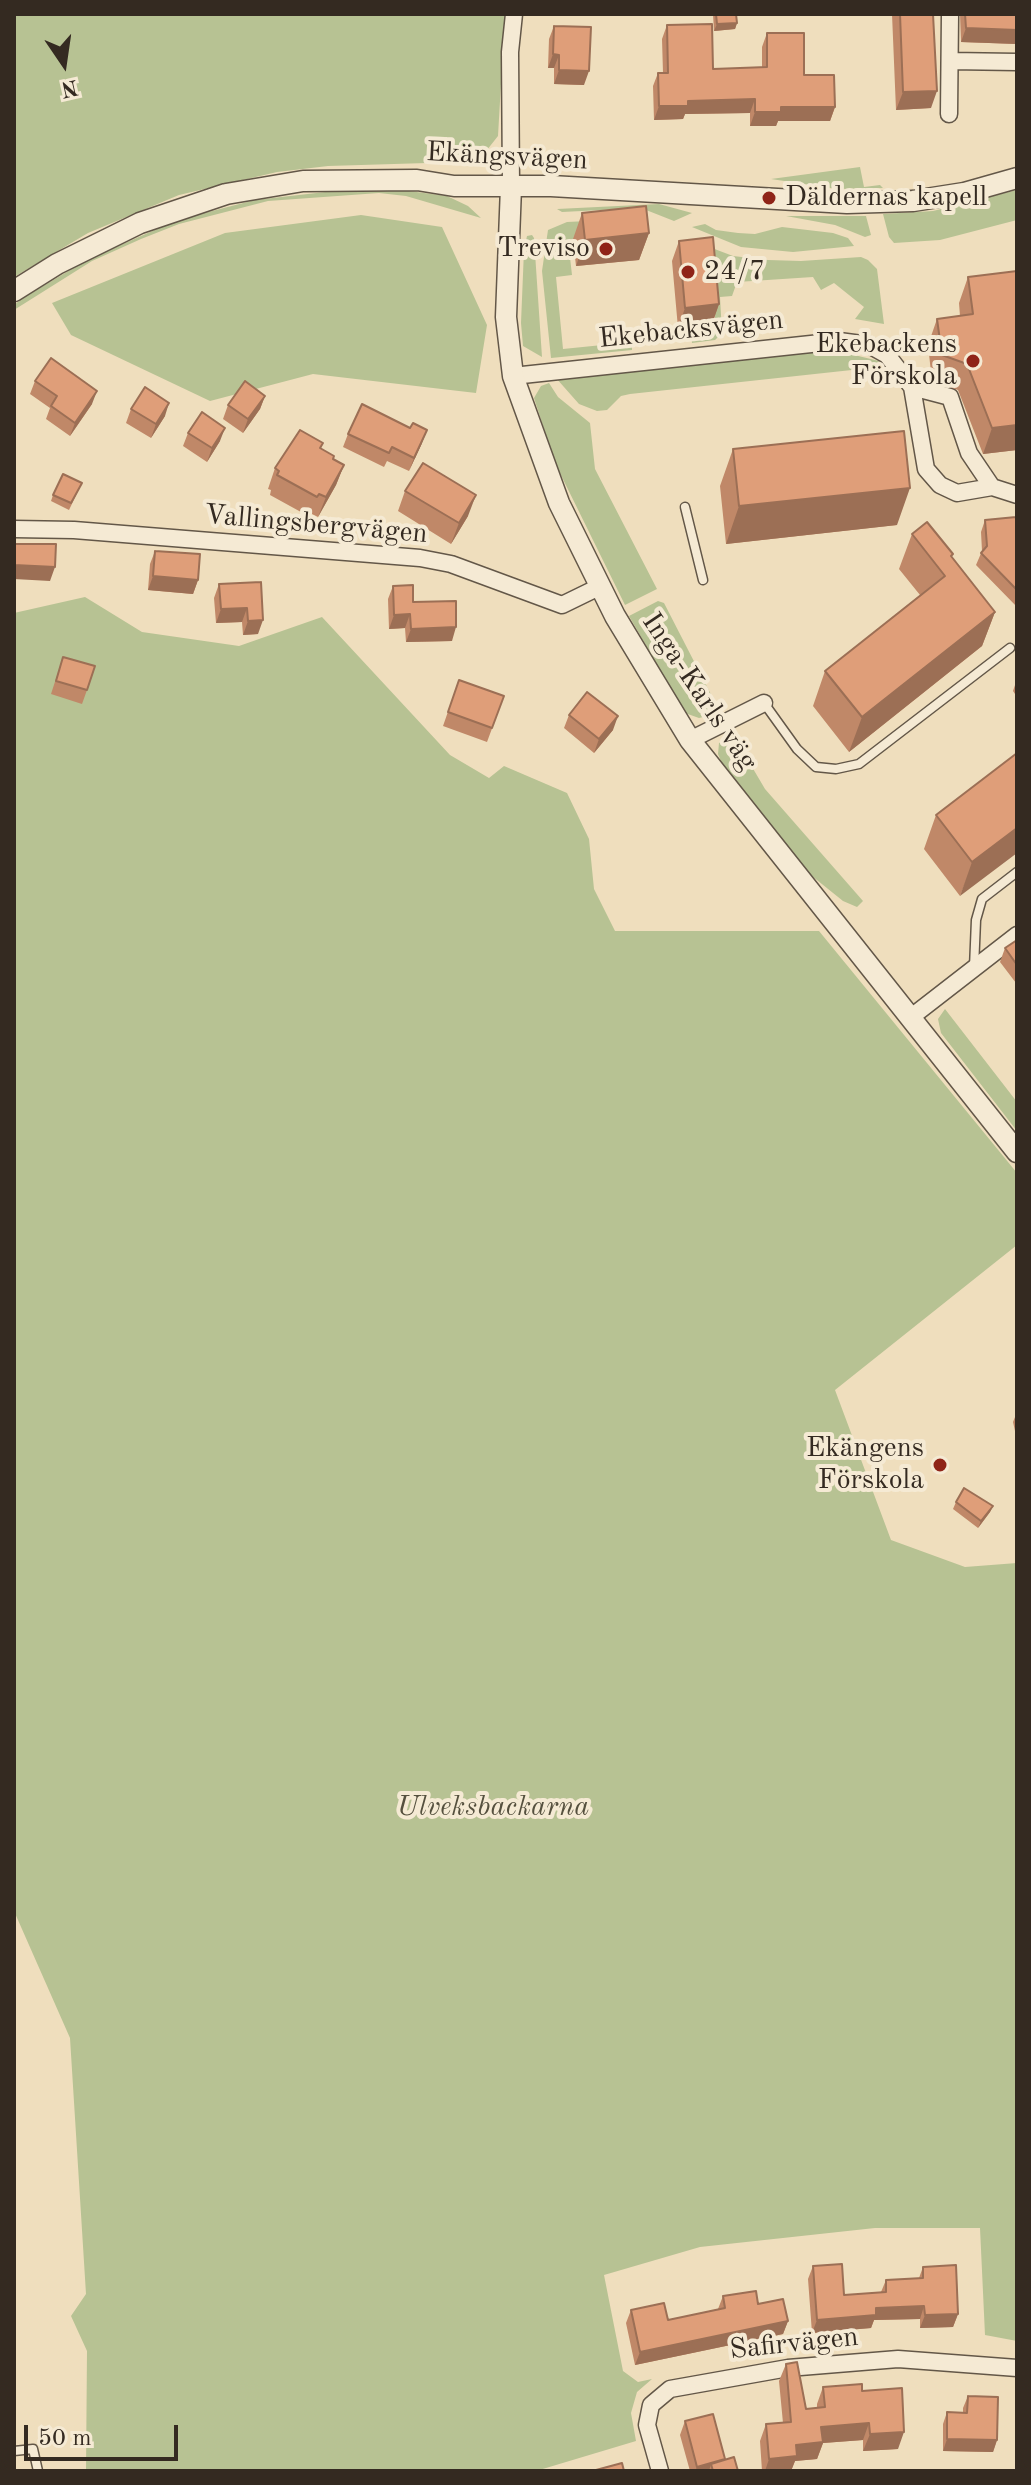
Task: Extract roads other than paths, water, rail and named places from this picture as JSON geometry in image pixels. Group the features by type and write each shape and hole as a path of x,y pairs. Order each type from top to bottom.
{"street":[{"path":"511,187 510,52 514,14"},
{"path":"949,114 950,14"},
{"path":"950,61 1017,62"},
{"name":"Ekängsvägen","path":"14,291 102,240 180,208 226,194 341,179 417,180 454,186 551,186 847,203 913,201 964,193 1017,178"},
{"name":"Inga-Karls väg","path":"511,187 506,317 513,376 559,503 615,616 690,740 1017,1152"},
{"name":"Ekebacksvägen","path":"513,376 839,341 869,345 887,355 912,387 926,469 940,485 957,493 992,487 1017,495"},
{"path":"912,387 950,397 969,453 992,487"},
{"name":"Vallingsbergvägen","path":"14,529 74,530 420,558 451,564 562,605 601,586"},
{"path":"690,740 764,703"},
{"path":"910,1018 1017,935"},
{"name":"Safirvägen","path":"660,2471 647,2425 651,2405 670,2389 788,2368 898,2359 1017,2368"}],"lane":[{"path":"685,507 703,580"},
{"path":"764,703 797,749 816,767 836,769 859,764 1010,648"},
{"path":"974,968 976,920 982,899 1017,872"},
{"path":"14,2451 33,2449 38,2471"}],"place":[{"name":"Däldernas kapell","path":"769,198"},
{"name":"Treviso","path":"606,249"},
{"name":"24/7","path":"688,272"},
{"name":"Ekebackens Förskola","path":"973,361"},
{"name":"Ekängens Förskola","path":"940,1465"}],"park label":[{"name":"Ulveksbackarna","path":"493,1808"}]}
